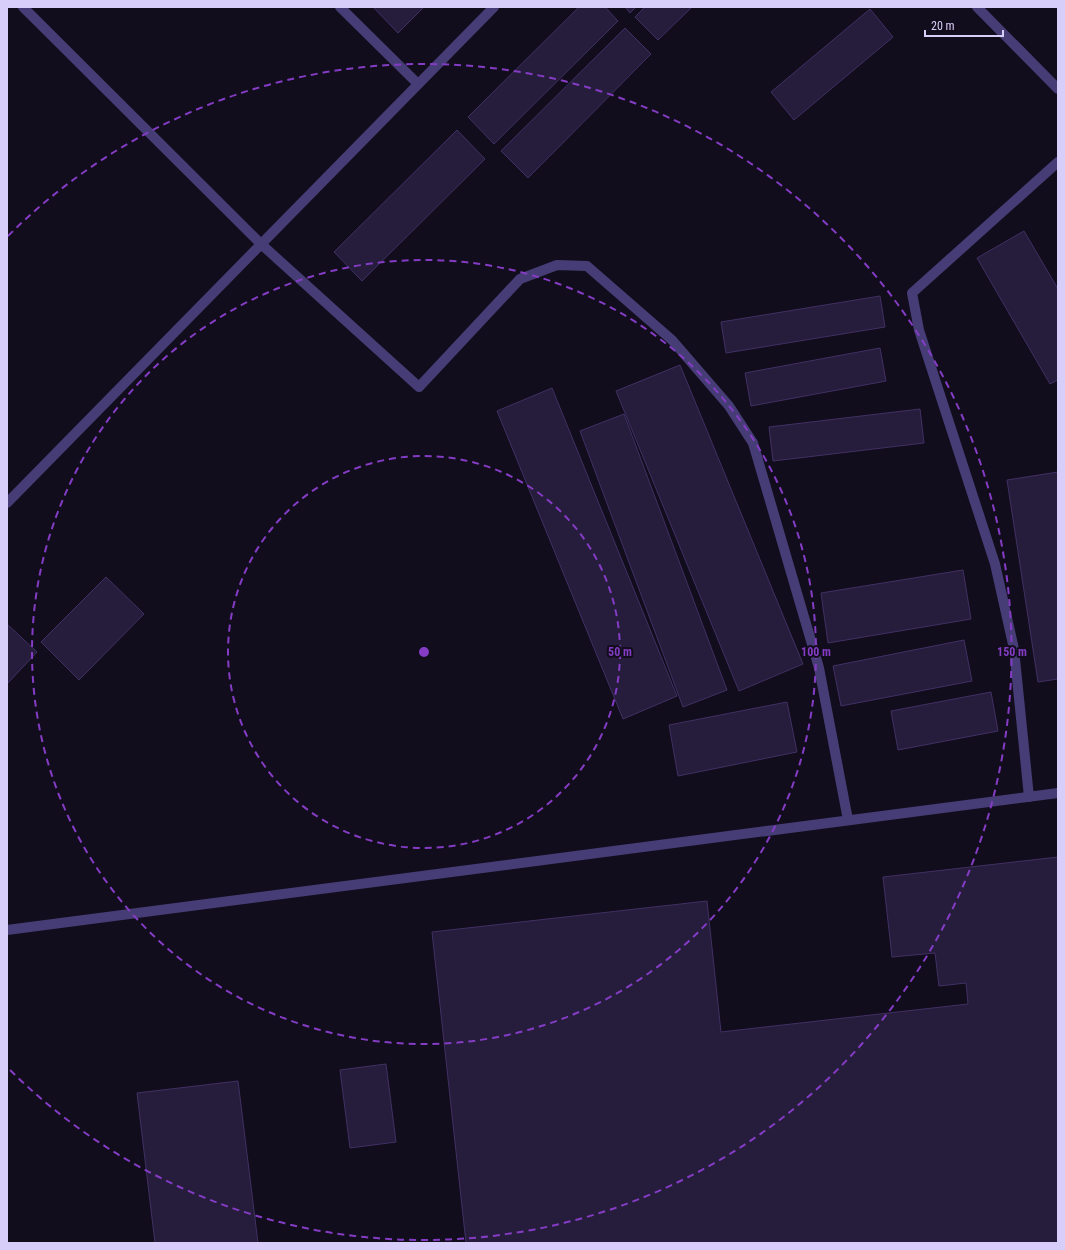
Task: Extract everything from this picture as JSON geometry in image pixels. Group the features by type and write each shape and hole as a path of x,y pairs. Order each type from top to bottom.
{"street":[{"path":"23,7 261,244 419,387 520,279 556,265 587,266 672,340 729,406 753,443 819,668 848,820"},
{"path":"340,7 418,84"},
{"path":"7,503 494,7"},
{"path":"977,7 1058,89"},
{"path":"1029,797 1013,641 994,564 919,330 912,293 1058,162"},
{"path":"7,930 1058,793"}],"building":[{"path":"373,7 424,7 398,33"},
{"path":"579,7 605,7 618,21 494,144 468,117"},
{"path":"625,7 636,7 630,13"},
{"path":"645,7 692,7 658,40 635,17"},
{"path":"870,9 893,37 794,120 771,92"},
{"path":"625,28 651,54 528,178 501,151"},
{"path":"457,130 485,159 362,281 334,252"},
{"path":"1024,231 1058,289 1058,380 1050,384 977,258"},
{"path":"880,296 885,327 726,353 721,322"},
{"path":"880,348 886,381 751,406 745,373"},
{"path":"680,365 803,664 739,691 616,391"},
{"path":"552,388 677,696 623,719 497,411"},
{"path":"920,409 924,443 773,461 769,427"},
{"path":"624,414 727,690 683,707 580,431"},
{"path":"1058,472 1058,679 1038,682 1007,480"},
{"path":"963,570 971,619 828,643 821,593"},
{"path":"106,577 144,614 79,680 41,642"},
{"path":"7,624 37,652 7,684"},
{"path":"964,640 972,681 841,706 833,666"},
{"path":"991,692 998,731 898,750 891,711"},
{"path":"787,702 797,752 678,776 669,725"},
{"path":"1058,857 1058,1243 466,1243 432,932 707,901 721,1032 968,1004 966,983 939,986 935,953 892,957 883,877"},
{"path":"386,1064 396,1142 350,1148 340,1070"},
{"path":"238,1081 258,1243 155,1243 137,1093"}]}
